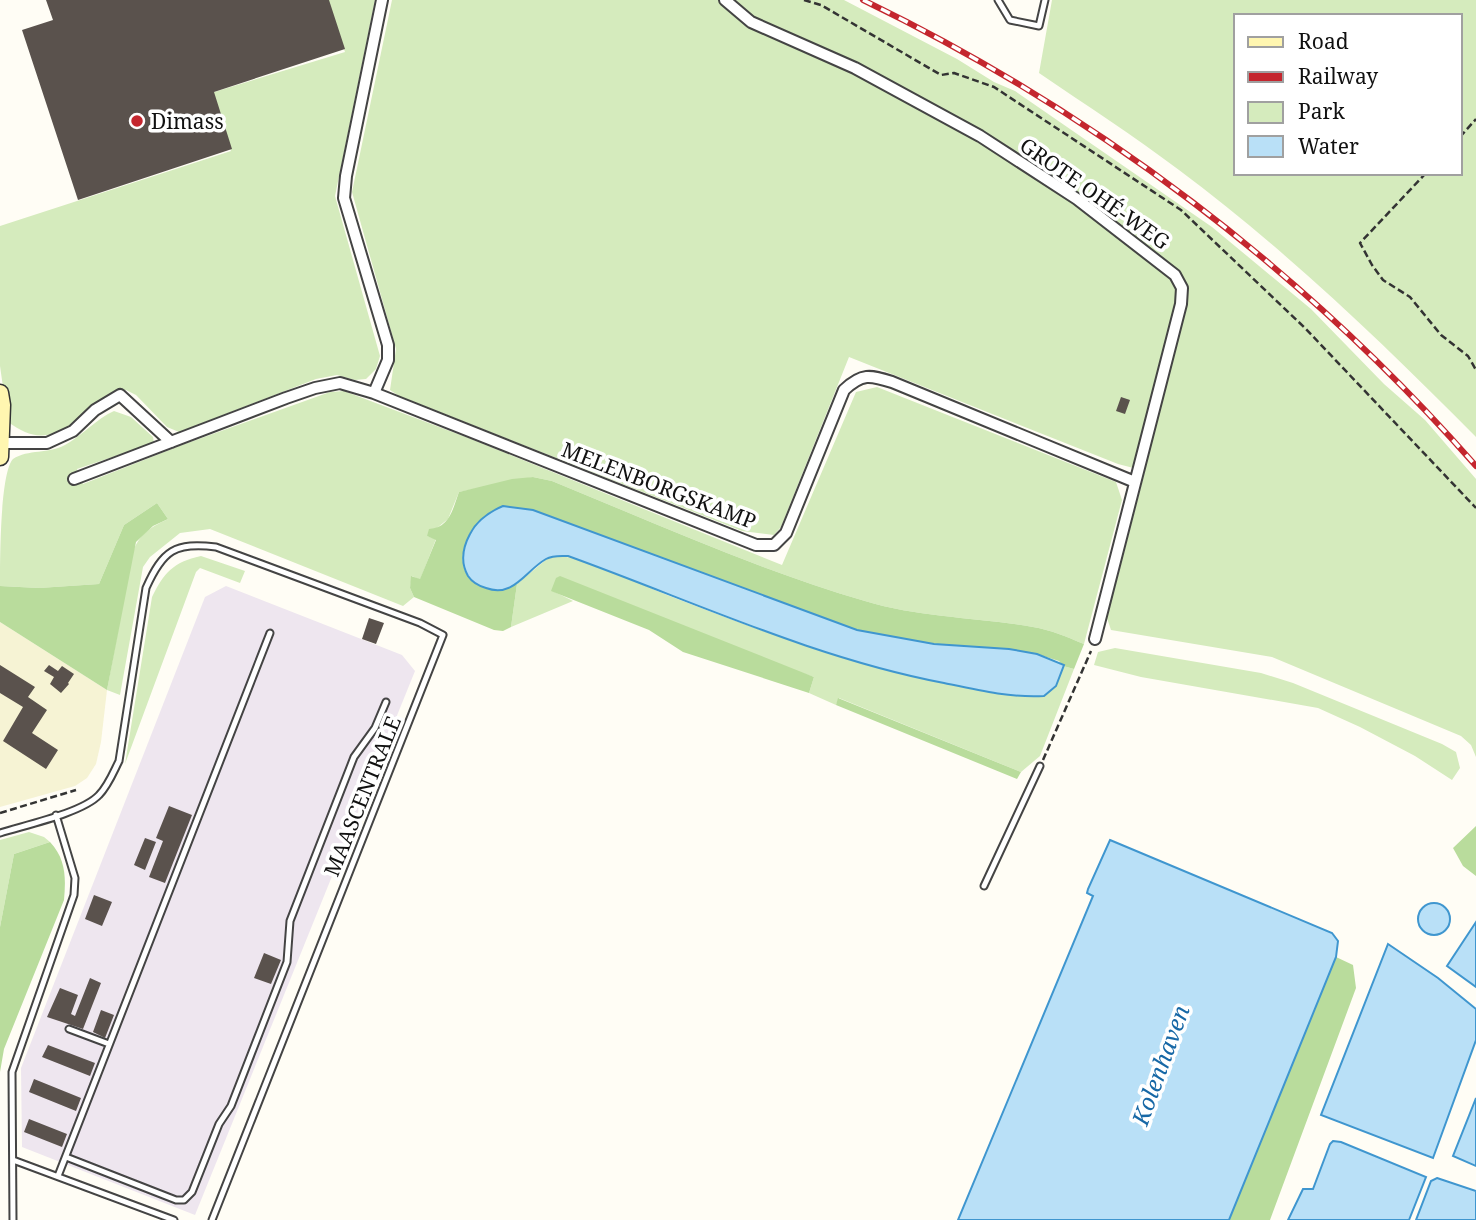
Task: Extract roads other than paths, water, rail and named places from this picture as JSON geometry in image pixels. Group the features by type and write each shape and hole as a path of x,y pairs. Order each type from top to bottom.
{"main road":[{"path":"0,393 1,451"}],"street":[{"path":"374,394 388,360 388,345 344,198 346,176 382,0"},
{"name":"GROTE OHÉ-WEG","path":"725,0 751,22 855,68 980,136 1077,199 1175,275 1182,288 1181,304 1096,639"},
{"name":"MELENBORGSKAMP","path":"74,479 315,388 340,383 756,545 774,545 786,533 844,390 855,379 872,376 1135,482"},
{"path":"1,451 47,443 73,431 95,410 120,395 171,442"}],"lane":[{"path":"998,0 1010,20 1039,26 1045,0"},
{"name":"MAASCENTRALE","path":"56,815 81,808 98,797 110,782 118,761 146,588 155,567 170,552 191,544 216,547 419,623 443,635 212,1220"},
{"path":"58,1176 270,633"},
{"path":"66,1157 176,1200 189,1197 219,1124 231,1106 287,962 290,921 354,757 375,728 386,702"},
{"path":"984,886 1041,766"},
{"path":"0,833 56,815 75,878 74,895 12,1072 13,1220"},
{"path":"69,1028 110,1045"},
{"path":"13,1160 174,1220"}],"water":[{"path":"503,506 533,510 857,630 934,644 1009,649 1037,654 1064,665 1056,686 1044,696 1007,695 944,683 895,672 800,644 568,556 546,559 512,586 496,590 486,588 476,584 468,576 463,560 464,549 476,525"},
{"name":"Kolenhaven","path":"1110,840 1332,933 1338,941 1336,957 1229,1220 958,1220 1093,896 1087,893 1088,889"},
{"path":"1434,903 1445,908 1450,919 1445,930 1434,935 1423,930 1418,919 1423,908"},
{"path":"1476,922 1476,987 1447,966"},
{"path":"1388,944 1438,978 1476,1009 1476,1040 1433,1158 1321,1115"},
{"path":"1476,1098 1476,1166 1453,1156"},
{"path":"1333,1141 1426,1177 1409,1220 1288,1220 1303,1189 1313,1189"},
{"path":"1437,1178 1476,1191 1476,1220 1416,1220 1431,1181"}],"railway":[{"path":"863,0 949,44 1033,93 1193,202 1269,263 1341,327 1410,395 1476,466"}],"place":[{"name":"Dimass","path":"137,121"}]}
